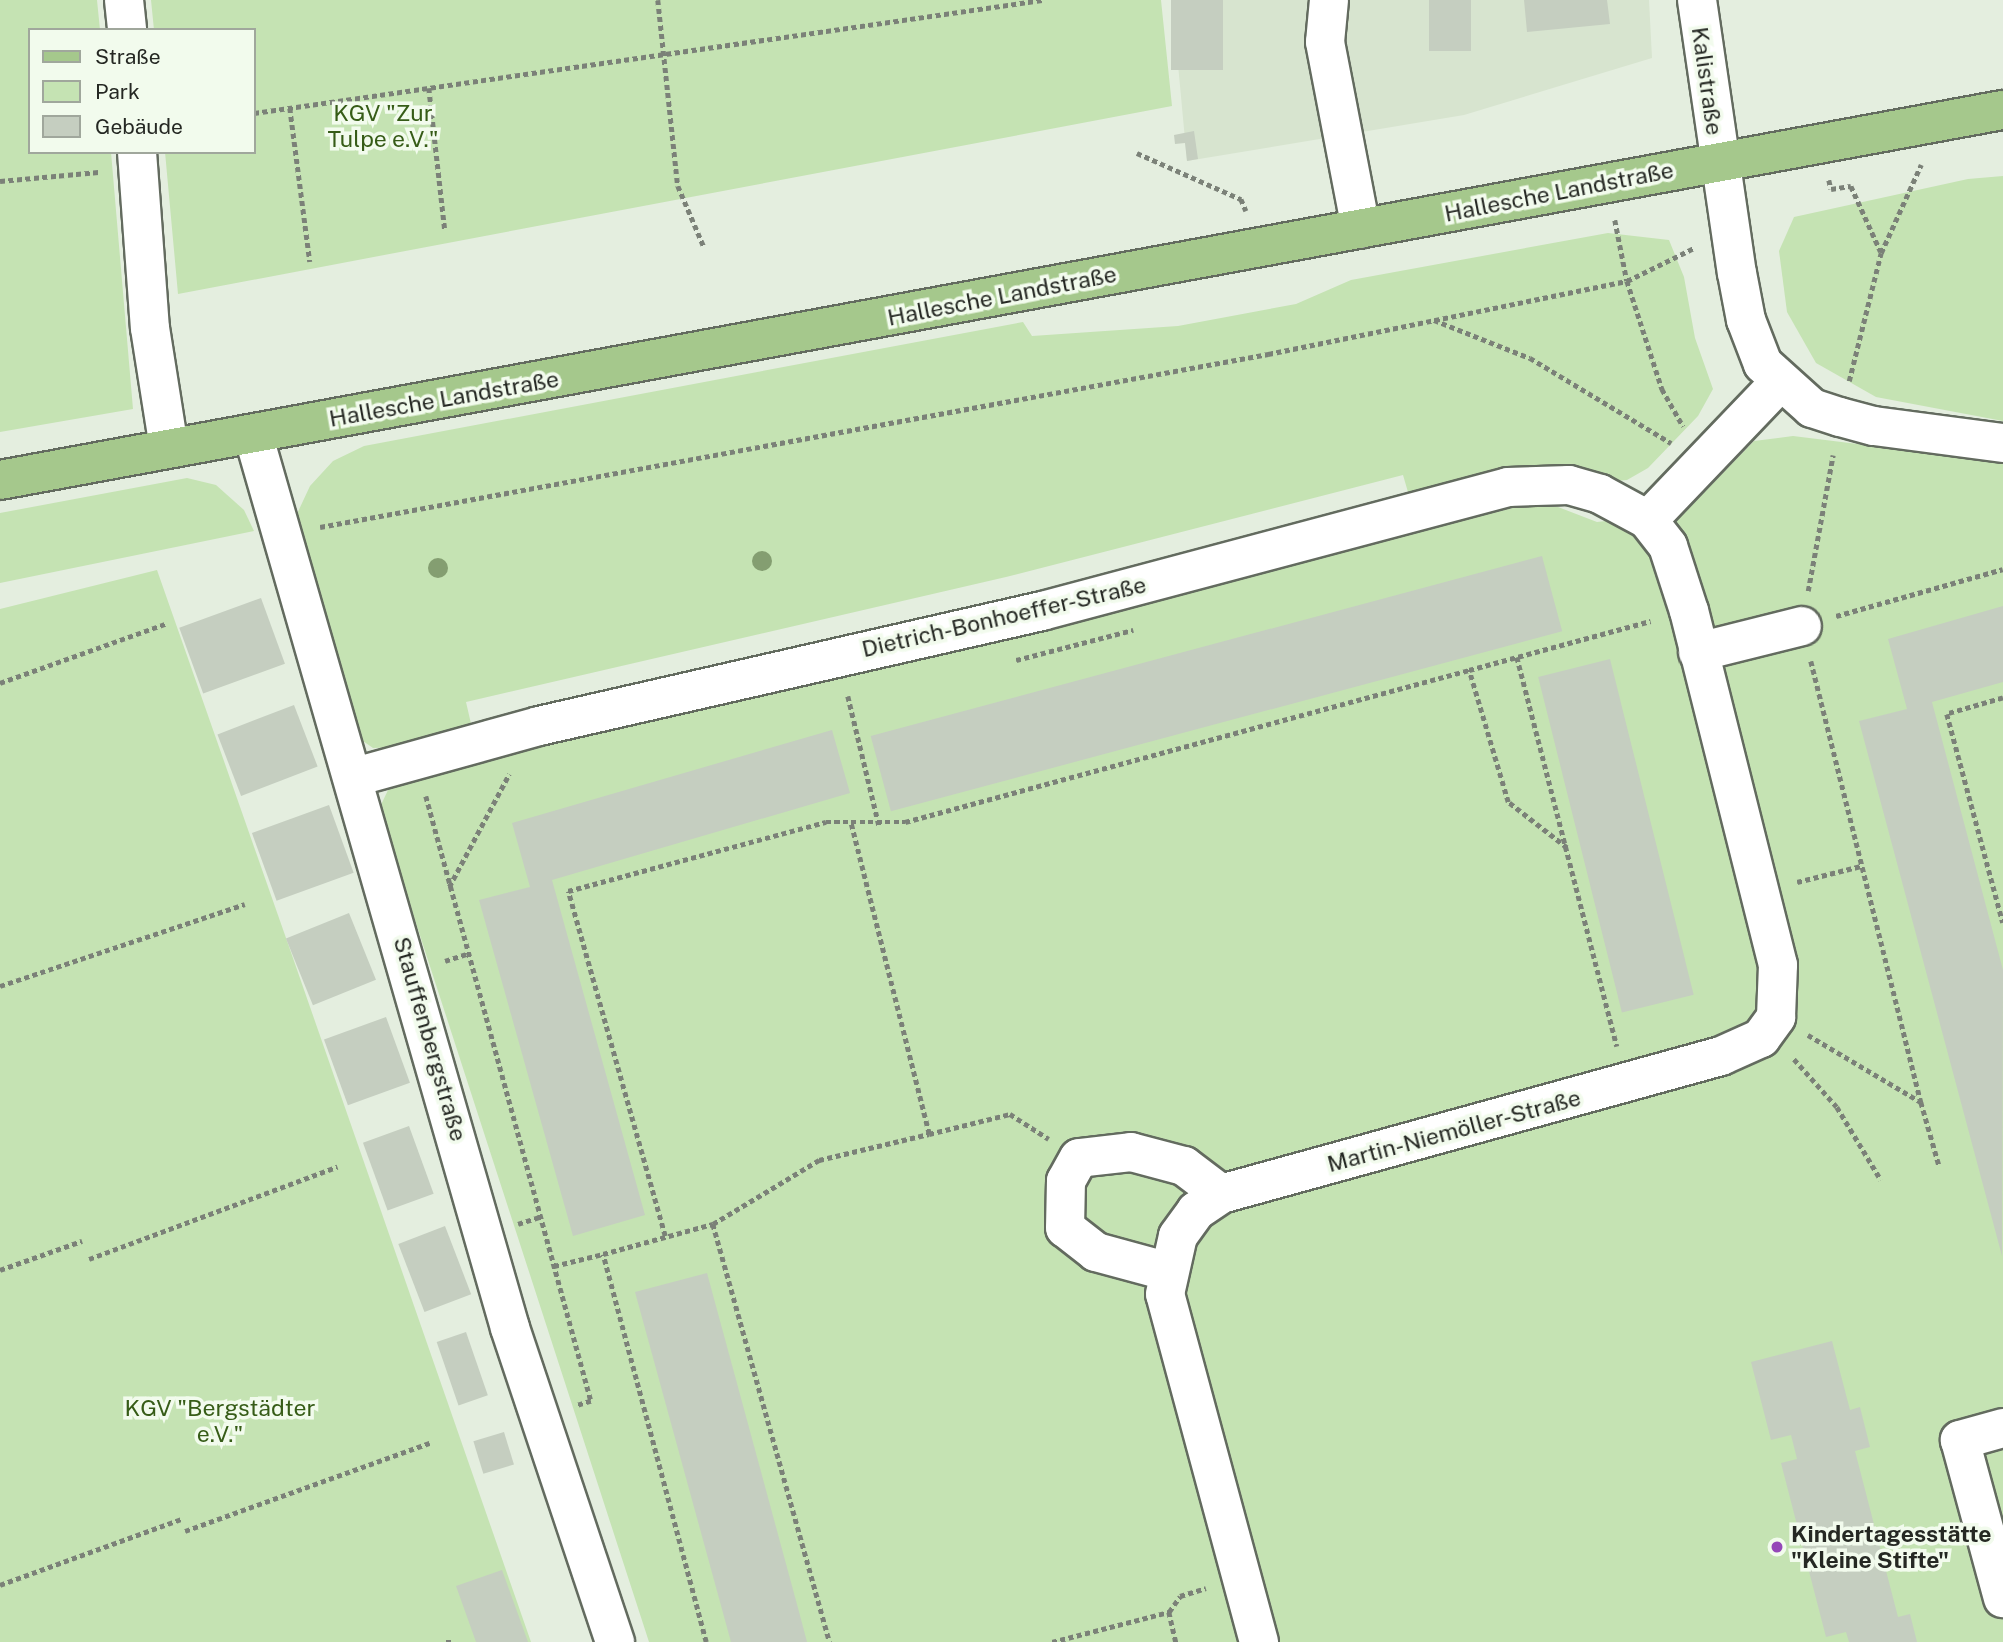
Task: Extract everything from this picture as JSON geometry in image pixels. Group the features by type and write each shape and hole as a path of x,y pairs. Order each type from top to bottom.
{"main road":[{"name":"Hallesche Landstraße","path":"0,480 2003,110"}],"street":[{"path":"124,0 127,28"},
{"path":"1329,0 1325,42 1361,229"},
{"name":"Kalistraße","path":"1697,0 1719,163 1753,345 1779,383 1812,408 1840,417 1874,426 2003,443"},
{"path":"138,161 150,328 169,449"},
{"path":"1769,1028 1778,965 1689,611 1668,546 1648,520 1779,383"},
{"name":"Stauffenbergstraße","path":"253,434 355,777 538,1419 615,1642"},
{"name":"Dietrich-Bonhoeffer-Straße","path":"355,777 416,758 1042,611 1508,487 1569,485 1600,494 1648,520"},
{"path":"1698,652 1802,626"},
{"name":"Martin-Niemöller-Straße","path":"1259,1642 1165,1294 1166,1271 1178,1236 1196,1212 1221,1194 1625,1086 1721,1056 1769,1028"},
{"path":"1166,1271 1096,1252 1065,1228 1066,1181 1079,1158 1131,1152 1184,1166 1221,1194"},
{"path":"2003,1428 1960,1440 2003,1598"}],"path":[{"path":"658,0 678,186 704,247"},
{"path":"256,113 1042,0"},
{"path":"429,88 445,230"},
{"path":"290,107 310,262"},
{"path":"1934,123 1917,178 1881,253 1840,417 1802,626 1938,1165"},
{"path":"1824,142 1831,190 1852,186 1881,253"},
{"path":"1137,153 1241,199 1261,248"},
{"path":"0,181 138,161"},
{"path":"1607,183 1627,281 1662,389 1704,463"},
{"path":"284,533 1433,320 1627,281 1731,230"},
{"path":"1433,320 1530,358 1704,463"},
{"path":"1802,626 2003,569"},
{"path":"665,1236 568,891 826,822 879,825 919,818 1689,611"},
{"path":"0,683 168,623"},
{"path":"1517,657 1568,849 1625,1086"},
{"path":"1469,670 1508,802 1568,849"},
{"path":"848,696 879,825"},
{"path":"2003,698 1947,714 2003,923"},
{"path":"416,758 449,888 591,1401 538,1419"},
{"path":"449,888 509,774"},
{"path":"851,824 929,1134"},
{"path":"1759,891 1861,866"},
{"path":"0,986 244,904"},
{"path":"1769,1028 1921,1102"},
{"path":"1769,1028 1837,1107 1881,1180"},
{"path":"554,1266 713,1223 819,1160 1010,1114 1079,1158"},
{"path":"89,1259 337,1167"},
{"path":"713,1223 830,1642"},
{"path":"0,1270 82,1241"},
{"path":"603,1254 706,1642"},
{"path":"185,1531 430,1443"},
{"path":"0,1585 181,1519"},
{"path":"1052,1642 1169,1612 1180,1596 1208,1588 1245,1589"},
{"path":"1169,1612 1177,1642"},
{"path":"446,1642 455,1642"}],"shaded area":[{"path":"1172,0 1649,0 1652,58 1464,115 1187,161"}],"green space":[{"path":"0,0 97,0 100,28 28,28 28,154 111,154 133,409 0,432"},
{"name":"KGV \"Zur Tulpe e.V.\"","path":"151,0 1161,0 1172,106 178,294 165,154 256,154 256,28 154,28"},
{"path":"2003,176 2003,421 1876,397 1816,363 1787,312 1779,251 1794,217 1968,179"},
{"path":"1608,233 1669,240 1684,277 1695,338 1713,389 1698,416 1648,468 1627,480 1410,499 1403,475 1006,577 466,702 472,728 399,747 373,748 360,739 296,516 310,486 333,461 364,446 1023,322 1032,336 1178,326 1296,304 1351,280"},
{"path":"1793,436 2003,462 2003,1642 649,1642 379,809 389,788 407,773 1521,506 1558,507 1597,522 1685,512 1754,441"},
{"path":"187,478 216,485 244,510 254,531 0,583 0,513"},
{"name":"KGV \"Bergstädter e.V.\"","path":"157,570 531,1642 0,1642 0,609"}],"building":[{"path":"1171,0 1223,0 1223,70 1171,70"},
{"path":"1429,0 1471,0 1471,51 1429,51"},
{"path":"1524,0 1607,0 1610,24 1527,32"},
{"path":"1194,131 1198,159 1187,161 1185,143 1175,144 1174,135"},
{"path":"1542,556 1562,631 891,811 871,736"},
{"path":"261,598 285,664 203,694 179,628"},
{"path":"2003,606 2003,682 1932,702 2003,970 2002,1256 1859,721 1907,709 1888,639"},
{"path":"1610,659 1694,995 1622,1013 1538,677"},
{"path":"294,705 318,767 241,796 217,734"},
{"path":"832,730 850,793 552,880 645,1215 573,1236 479,900 530,887 512,823"},
{"path":"329,805 354,873 277,901 252,833"},
{"path":"349,913 376,980 313,1005 286,938"},
{"path":"386,1017 410,1083 348,1105 324,1040"},
{"path":"409,1126 434,1194 388,1210 363,1143"},
{"path":"445,1226 471,1294 424,1312 398,1244"},
{"path":"707,1273 807,1642 731,1642 635,1292"},
{"path":"466,1332 488,1395 459,1405 437,1342"},
{"path":"1832,1341 1850,1410 1860,1407 1870,1447 1855,1451 1898,1617 1910,1614 1917,1642 1849,1642 1846,1632 1826,1637 1781,1463 1797,1459 1791,1435 1771,1440 1751,1362"},
{"path":"504,1432 514,1465 483,1474 473,1441"},
{"path":"502,1570 528,1642 476,1642 456,1586"}],"place":[{"name":"Kindertagesstätte \"Kleine Stifte\"","path":"1777,1547"}]}
